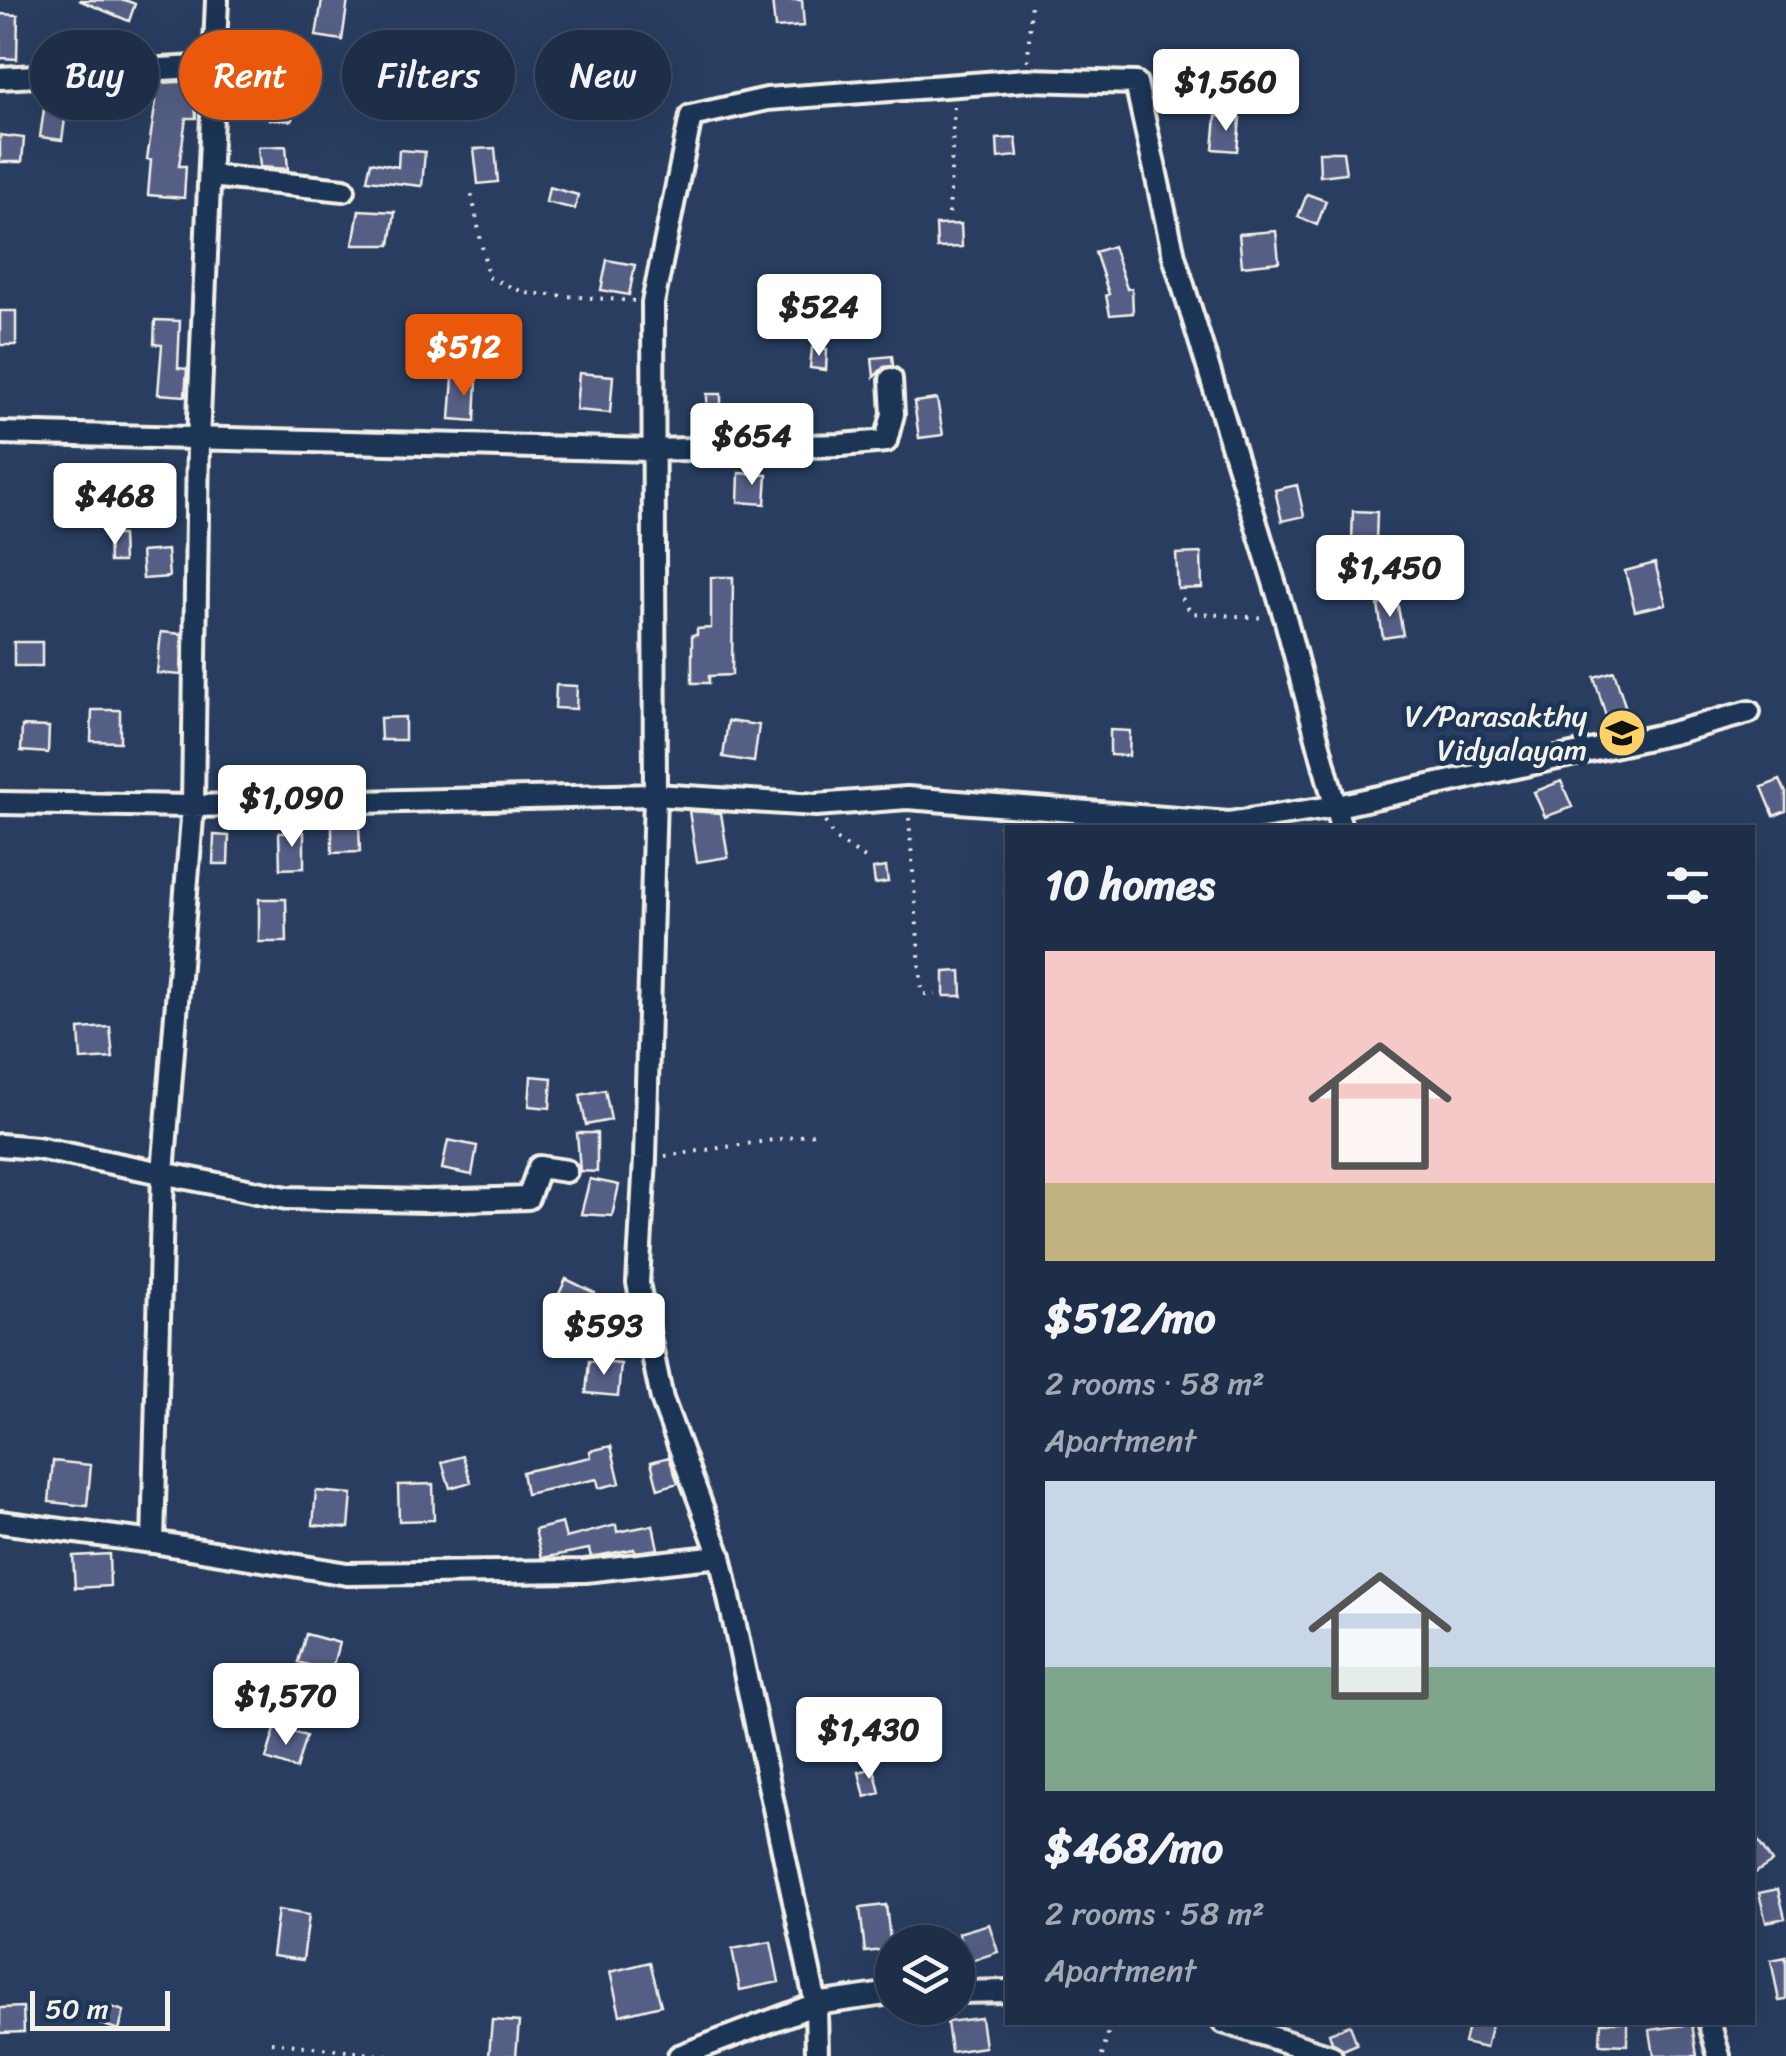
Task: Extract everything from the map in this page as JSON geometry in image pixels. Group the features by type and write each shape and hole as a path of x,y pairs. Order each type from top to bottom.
{"street":[{"path":"216,30 218,0"},
{"path":"0,78 179,68"},
{"path":"817,2056 816,2004 720,1556 662,1400 638,1283 646,1159 655,796 653,303 691,116 767,99 1027,80 1136,83 1174,256 1286,621 1337,817"},
{"path":"153,1542 164,1174 192,806 198,441 212,120"},
{"path":"210,176 344,190"},
{"path":"0,433 652,450 841,445 886,441 894,414 891,379"},
{"path":"0,804 192,806 655,796 816,805 908,798 1229,822 1337,817 1750,712"},
{"path":"0,1145 38,1148 287,1198 528,1198 539,1167 566,1171"},
{"path":"0,1522 347,1574 586,1571 720,1556"},
{"path":"975,1992 1005,1991"},
{"path":"679,2056 816,2004 875,1996"},
{"path":"1233,2025 1331,2056"},
{"path":"1709,2025 1719,2056"}],"path":[{"path":"1027,80 1031,0"},
{"path":"949,214 950,134 956,85"},
{"path":"472,194 488,277 526,292 653,303"},
{"path":"1182,598 1191,613 1221,612 1286,621"},
{"path":"908,798 922,994 935,994"},
{"path":"816,805 835,840 865,858"},
{"path":"998,805 1005,884"},
{"path":"646,1159 814,1134"},
{"path":"1102,2056 1110,2025"},
{"path":"272,2042 388,2056"}],"building":[{"path":"79,0 125,0 135,4 129,21"},
{"path":"322,0 348,0 342,40 322,37 322,30 317,30"},
{"path":"772,0 802,0 804,26 775,28"},
{"path":"0,14 18,15 17,59 0,58"},
{"path":"179,82 179,120 186,120 179,166 186,166 184,198 148,195 151,160 147,159 153,120 159,120 159,83"},
{"path":"1216,116 1240,118 1237,151 1213,149"},
{"path":"42,120 65,120 62,140 40,137"},
{"path":"0,135 24,138 22,162 0,162"},
{"path":"1016,138 1018,156 998,158 997,139"},
{"path":"286,146 288,169 260,167 258,147"},
{"path":"495,148 498,182 478,184 474,149"},
{"path":"399,150 425,152 422,186 367,180 371,162 398,167"},
{"path":"1319,152 1343,152 1346,173 1320,176"},
{"path":"549,187 578,195 575,209 546,202"},
{"path":"1307,194 1326,201 1317,225 1298,217"},
{"path":"359,210 395,212 390,245 353,245"},
{"path":"961,224 962,247 937,248 936,225"},
{"path":"1276,231 1279,262 1242,266 1239,234"},
{"path":"1113,246 1127,289 1132,288 1133,313 1110,315 1106,295 1109,294 1095,252"},
{"path":"607,260 635,265 629,295 601,290"},
{"path":"852,304 857,328 838,333 832,309"},
{"path":"0,311 16,311 16,345 0,345"},
{"path":"155,320 180,321 178,368 187,369 185,396 158,394 162,345 154,344"},
{"path":"812,348 827,349 826,370 810,368"},
{"path":"892,356 893,366 884,367 874,377 872,358"},
{"path":"579,373 613,376 610,413 576,410"},
{"path":"453,377 477,378 475,421 450,419"},
{"path":"707,394 721,394 721,434 698,435 697,406 707,406"},
{"path":"937,399 943,435 919,438 914,402"},
{"path":"739,473 767,475 765,504 738,502"},
{"path":"1297,485 1304,516 1282,521 1275,490"},
{"path":"1353,511 1377,512 1376,542 1352,541"},
{"path":"108,535 122,535 123,562 109,562"},
{"path":"167,550 169,577 143,579 141,552"},
{"path":"1201,553 1202,588 1178,589 1176,554"},
{"path":"1655,563 1666,604 1635,611 1625,571"},
{"path":"711,577 733,577 732,675 709,676 709,683 692,683 692,635 697,635 697,629 711,628"},
{"path":"1397,601 1403,635 1383,638 1378,605"},
{"path":"161,632 182,634 181,675 157,673"},
{"path":"14,642 42,642 42,666 14,666"},
{"path":"1614,671 1629,718 1609,726 1594,677"},
{"path":"556,685 577,686 576,709 555,708"},
{"path":"92,710 120,710 120,742 91,741"},
{"path":"405,717 405,740 381,740 380,718"},
{"path":"728,721 759,725 754,762 723,757"},
{"path":"22,726 49,727 48,753 21,751"},
{"path":"1110,730 1130,731 1129,756 1110,755"},
{"path":"1780,780 1786,793 1786,811 1774,816 1762,787"},
{"path":"1561,781 1572,807 1545,817 1534,792"},
{"path":"689,811 721,813 728,857 697,862"},
{"path":"332,824 359,824 360,852 332,853"},
{"path":"304,832 304,868 280,869 279,833"},
{"path":"214,835 229,836 228,864 213,864"},
{"path":"886,867 888,882 875,884 873,869"},
{"path":"259,899 286,899 287,942 259,942"},
{"path":"961,971 962,996 944,996 944,972"},
{"path":"110,1027 113,1058 81,1060 79,1029"},
{"path":"531,1076 552,1078 550,1108 529,1106"},
{"path":"605,1090 611,1120 586,1125 580,1095"},
{"path":"577,1133 597,1133 597,1172 580,1171"},
{"path":"448,1140 477,1146 472,1175 442,1169"},
{"path":"590,1179 619,1185 612,1216 581,1214"},
{"path":"566,1279 595,1293 576,1334 547,1320"},
{"path":"589,1361 621,1364 618,1396 586,1393"},
{"path":"611,1446 620,1483 599,1488 597,1479 526,1494 522,1472 591,1457 590,1451"},
{"path":"463,1456 471,1482 450,1488 442,1462"},
{"path":"669,1457 678,1483 658,1489 651,1462"},
{"path":"53,1461 91,1465 87,1506 49,1502"},
{"path":"433,1484 434,1520 399,1521 398,1485"},
{"path":"316,1491 352,1494 349,1528 313,1525"},
{"path":"562,1523 566,1538 616,1525 617,1532 653,1525 658,1549 591,1557 589,1549 542,1558 535,1530"},
{"path":"109,1554 110,1586 75,1588 73,1556"},
{"path":"306,1634 339,1643 331,1672 298,1662"},
{"path":"276,1726 306,1736 296,1769 266,1759"},
{"path":"874,1768 880,1793 865,1797 859,1772"},
{"path":"1755,1836 1772,1862 1755,1873"},
{"path":"1778,1889 1785,1918 1766,1922 1759,1893"},
{"path":"886,1905 888,1925 875,1925 875,1951 865,1952 860,1908"},
{"path":"278,1910 309,1915 303,1960 272,1956"},
{"path":"989,1924 998,1952 975,1960 975,1928"},
{"path":"771,1942 779,1982 740,1990 732,1949"},
{"path":"1786,1957 1786,2000 1779,2001 1771,1960"},
{"path":"650,1962 661,2005 620,2015 610,1972"},
{"path":"102,2004 124,2011 119,2030 97,2023"},
{"path":"23,2007 24,2032 0,2033 0,2008"},
{"path":"981,2018 985,2047 951,2052 947,2025 975,2025 975,2019"},
{"path":"492,2020 519,2022 516,2056 489,2056"},
{"path":"1350,2025 1357,2044 1343,2050 1332,2042 1329,2033"},
{"path":"1468,2025 1491,2025 1486,2048 1464,2043"},
{"path":"1601,2025 1627,2025 1627,2045 1600,2044"},
{"path":"1692,2025 1697,2056 1654,2056 1650,2030"}],"place":[{"name":"V/Parasakthy Vidyalayam","path":"1622,733"}]}
